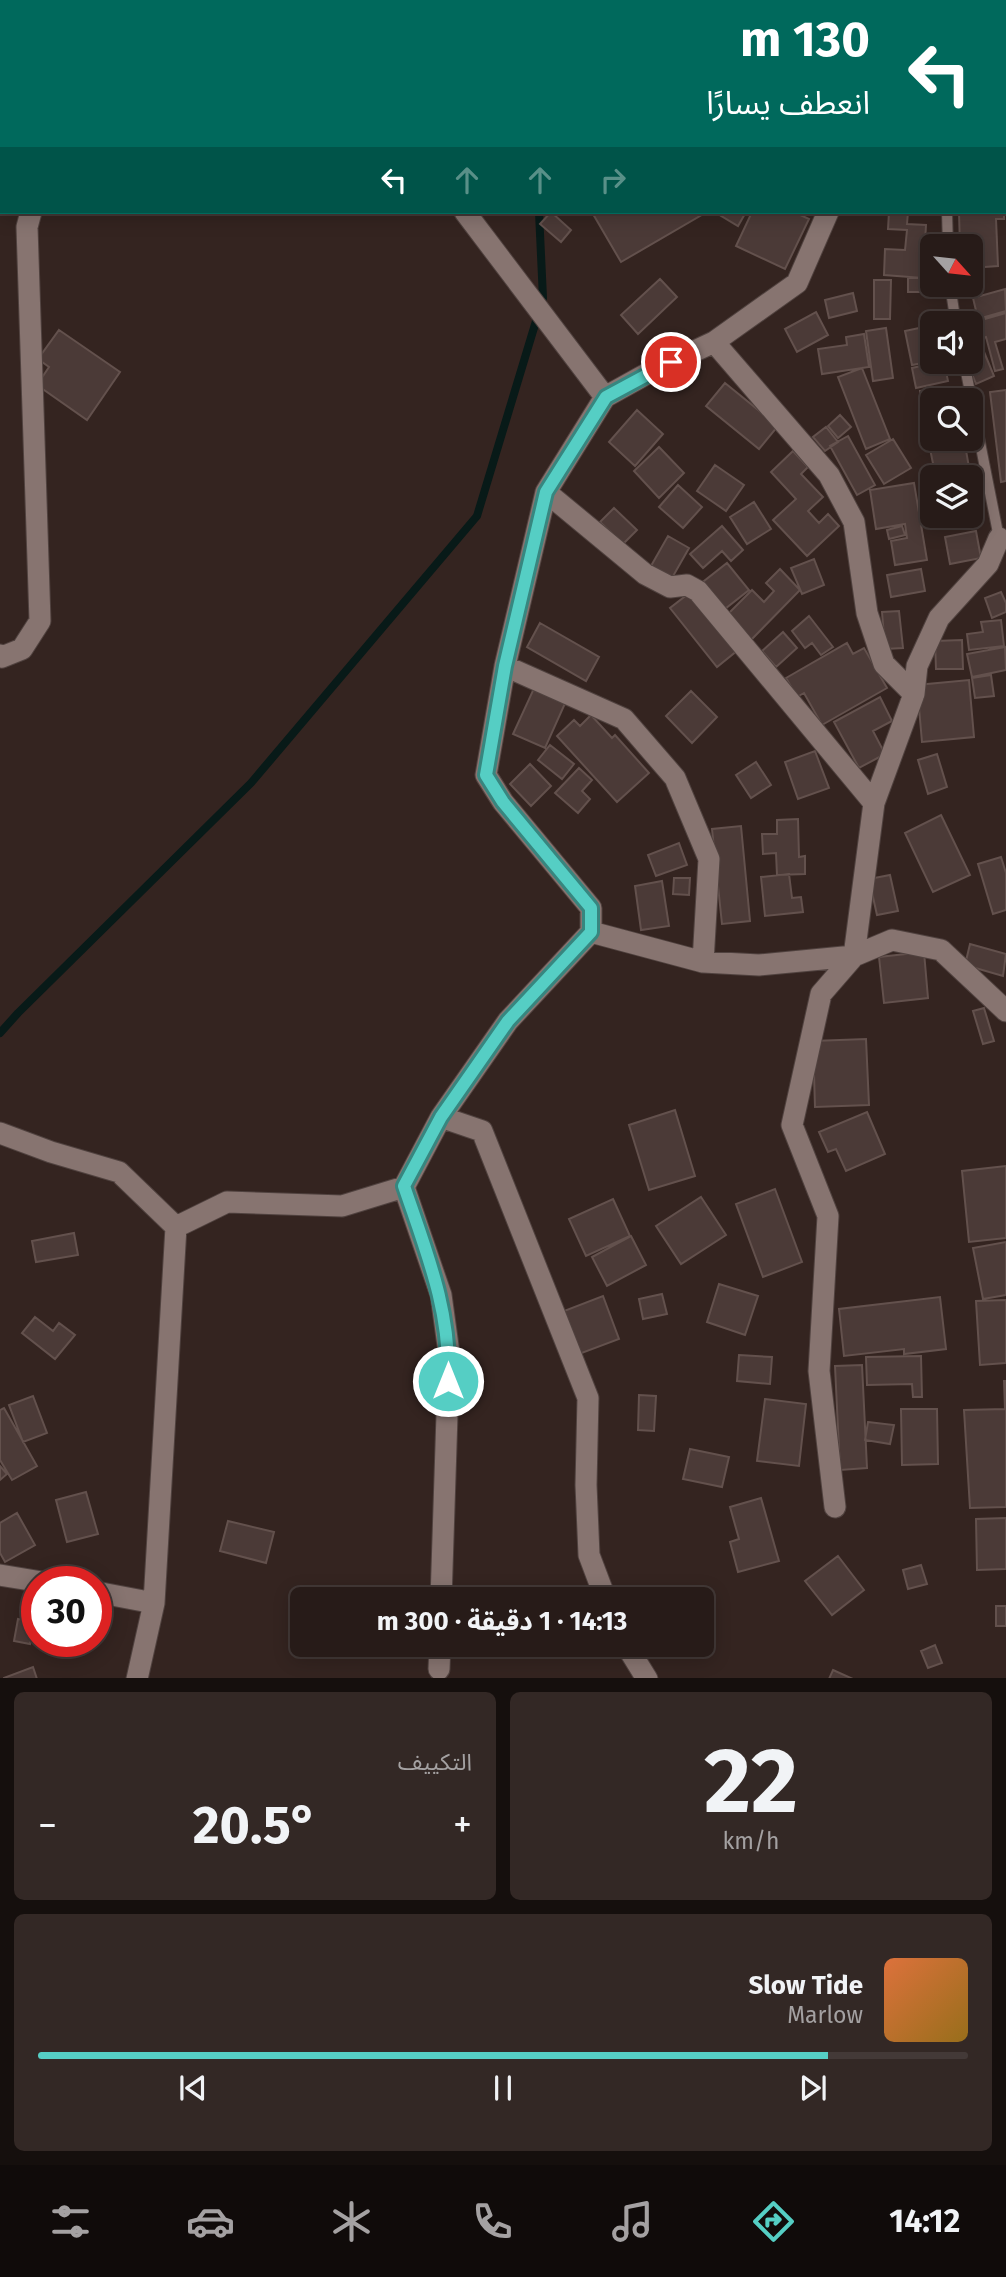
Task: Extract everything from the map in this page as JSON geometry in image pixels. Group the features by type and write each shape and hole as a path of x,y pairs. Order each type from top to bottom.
{"street":[{"path":"0,655 2,657 22,649 40,621 27,228 30,214"},
{"path":"467,214 606,397"},
{"path":"176,1227 227,1202 342,1206 404,1186 441,1117 508,1021 591,932 591,908 503,802 486,775 505,666 546,492 606,397 650,372 714,342 797,283 827,214"},
{"path":"714,342 829,475 854,522 867,613 884,664 914,694"},
{"path":"546,492 645,574 670,587 687,585 698,591 874,803"},
{"path":"835,1507 819,1371 828,1216 792,1125 821,994 854,956 874,803 914,694 917,666 939,618 988,564 999,538"},
{"path":"505,666 624,719 675,778 709,859 703,962"},
{"path":"591,932 703,962 759,965 854,956 892,940 941,950 1006,1010"},
{"path":"441,1117 482,1131 588,1398 586,1485 589,1555 601,1587"},
{"path":"0,1133 51,1152 119,1172 176,1227 154,1603 137,1678"},
{"path":"404,1186 441,1295 449,1353 441,1587"},
{"path":"0,1575 21,1579"},
{"path":"112,1595 154,1603"},
{"path":"439,1669 440,1657"},
{"path":"634,1657 647,1678"}],"lane":[{"path":"947,214 948,234"},
{"path":"966,374 999,538"}],"building":[{"path":"549,214 553,214 571,230 561,242 540,224"},
{"path":"593,214 703,214 621,262"},
{"path":"718,214 745,214 738,226"},
{"path":"751,214 798,214 809,219 785,269 736,246"},
{"path":"889,214 908,214 907,224 926,225 925,234 920,234 920,278 884,275 885,249 905,250 907,230 888,229"},
{"path":"959,214 1004,214 1004,219 996,219 998,266 984,267 984,234 960,234"},
{"path":"908,278 920,278 920,292 908,292"},
{"path":"660,279 677,297 638,334 621,315"},
{"path":"874,280 891,280 890,319 874,319"},
{"path":"1005,289 1006,311 983,318 983,311 976,311 973,298 984,298 984,295"},
{"path":"853,293 857,311 829,318 825,300"},
{"path":"816,312 828,335 797,352 785,329"},
{"path":"1006,313 1006,339 995,342 1003,369 995,371 986,337 983,338 983,320"},
{"path":"886,328 893,378 873,381 866,331"},
{"path":"920,328 920,363 912,365 905,331"},
{"path":"59,330 120,372 87,420 37,385 49,367 38,359"},
{"path":"864,334 869,367 822,374 818,349 847,345 846,337"},
{"path":"983,349 994,376 976,384 972,374 983,374"},
{"path":"920,366 920,374 947,374 948,381 916,388 912,368"},
{"path":"862,368 890,439 866,449 838,377"},
{"path":"725,383 778,426 759,449 706,406"},
{"path":"1006,390 1006,481 1001,482 990,392"},
{"path":"637,410 663,434 635,466 609,442"},
{"path":"840,415 851,427 838,438 828,426"},
{"path":"826,427 838,442 825,451 813,437"},
{"path":"848,436 875,485 857,495 830,446"},
{"path":"893,439 911,468 884,484 866,455"},
{"path":"659,447 684,473 659,498 634,471"},
{"path":"793,451 808,467 801,474 823,497 808,511 819,523 828,514 839,526 807,556 773,520 796,499 771,472"},
{"path":"930,451 966,451 969,465 933,465"},
{"path":"715,465 744,485 726,511 697,491"},
{"path":"914,483 927,560 895,565 891,541 907,538 905,524 876,529 870,490"},
{"path":"678,485 702,507 683,528 659,507"},
{"path":"754,502 771,529 747,544 730,517"},
{"path":"614,508 637,530 623,544 600,522"},
{"path":"722,526 743,550 731,561 722,551 703,568 690,554"},
{"path":"902,526 905,535 889,539 887,530"},
{"path":"976,531 981,558 950,564 945,537"},
{"path":"668,536 689,548 672,578 651,566"},
{"path":"814,559 824,585 802,594 791,568"},
{"path":"727,563 749,590 721,612 699,585"},
{"path":"780,569 800,590 751,640 726,616 752,590 764,602 774,591 766,583"},
{"path":"921,569 925,591 891,597 887,575"},
{"path":"692,591 738,650 717,667 670,608"},
{"path":"1001,592 1006,603 1006,612 992,618 985,598"},
{"path":"899,611 903,648 885,649 882,612"},
{"path":"809,616 833,647 821,655 812,643 805,648 792,631"},
{"path":"1001,620 1004,646 969,650 967,634 983,632 981,622"},
{"path":"540,623 599,657 586,681 527,647"},
{"path":"783,632 797,648 776,667 762,651"},
{"path":"962,640 963,669 936,669 935,641"},
{"path":"847,643 853,654 864,648 887,688 822,725 804,693 797,697 786,678"},
{"path":"1005,647 1006,670 972,677 967,654"},
{"path":"991,675 994,696 975,698 972,678"},
{"path":"969,680 974,737 922,742 917,685"},
{"path":"536,684 567,699 545,748 513,734"},
{"path":"691,691 717,717 692,743 666,716"},
{"path":"880,697 892,721 873,731 885,754 859,768 834,722"},
{"path":"591,715 612,738 615,735 649,773 617,802 557,736 574,720 580,726"},
{"path":"550,745 574,764 562,779 538,760"},
{"path":"815,751 829,788 798,799 785,762"},
{"path":"937,754 947,787 928,794 918,760"},
{"path":"756,762 771,785 751,798 736,775"},
{"path":"530,764 551,786 531,806 510,784"},
{"path":"579,768 592,780 582,791 590,799 578,813 555,793"},
{"path":"941,815 970,875 933,892 905,833"},
{"path":"798,819 799,857 805,856 805,874 777,875 776,853 763,854 762,834 777,834 777,820"},
{"path":"741,826 750,921 722,924 712,829"},
{"path":"679,843 687,865 656,876 648,855"},
{"path":"1001,857 1006,873 1006,910 993,914 978,864"},
{"path":"789,874 792,898 801,897 803,912 765,916 761,877"},
{"path":"890,875 898,911 877,915 869,879"},
{"path":"674,878 690,878 689,895 673,894"},
{"path":"662,881 669,926 641,930 635,886"},
{"path":"970,944 1006,954 1003,976 965,965"},
{"path":"924,952 928,998 884,1003 879,957"},
{"path":"984,1008 994,1041 983,1044 973,1011"},
{"path":"866,1039 869,1105 815,1107 813,1041"},
{"path":"675,1110 695,1176 649,1190 629,1125"},
{"path":"867,1112 885,1154 846,1171 836,1149 828,1152 819,1132"},
{"path":"1006,1166 1006,1238 969,1242 962,1171"},
{"path":"775,1189 802,1262 763,1277 736,1204"},
{"path":"701,1197 726,1235 681,1264 656,1226"},
{"path":"613,1199 630,1236 586,1256 569,1219"},
{"path":"74,1233 78,1255 36,1262 32,1241"},
{"path":"631,1236 646,1265 607,1286 592,1257"},
{"path":"1006,1242 1006,1295 983,1299 973,1248"},
{"path":"719,1284 758,1296 745,1335 707,1322"},
{"path":"662,1294 667,1314 643,1319 639,1299"},
{"path":"603,1296 619,1339 579,1354 564,1311"},
{"path":"940,1297 946,1349 904,1354 904,1349 844,1356 839,1309"},
{"path":"1006,1300 1006,1363 980,1365 976,1301"},
{"path":"35,1317 53,1331 59,1323 75,1335 55,1359 22,1333"},
{"path":"739,1355 772,1357 770,1384 737,1381"},
{"path":"921,1356 922,1397 913,1397 912,1384 867,1385 866,1357"},
{"path":"862,1365 867,1468 840,1470 835,1366"},
{"path":"1006,1381 1006,1507 970,1508 964,1410 1005,1409"},
{"path":"639,1395 656,1396 654,1431 638,1430"},
{"path":"33,1396 47,1433 23,1442 9,1405"},
{"path":"765,1399 806,1404 799,1466 757,1461"},
{"path":"4,1408 37,1466 12,1480 0,1460 0,1410"},
{"path":"901,1409 937,1409 938,1464 902,1465"},
{"path":"868,1422 894,1425 890,1444 865,1440"},
{"path":"690,1449 729,1457 722,1487 683,1479"},
{"path":"0,1466 7,1474 0,1480"},
{"path":"86,1492 98,1534 67,1542 56,1500"},
{"path":"761,1498 779,1561 738,1572 730,1542 739,1539 730,1507"},
{"path":"17,1513 35,1545 5,1562 0,1553 0,1523"},
{"path":"1006,1518 1006,1569 977,1570 976,1519"},
{"path":"228,1521 274,1532 266,1563 220,1551"},
{"path":"838,1556 864,1590 832,1615 805,1581"},
{"path":"921,1565 927,1584 908,1589 903,1570"},
{"path":"996,1606 1006,1606 1006,1626 996,1626"},
{"path":"18,1619 21,1620 21,1642 14,1641"},
{"path":"935,1645 942,1663 928,1668 921,1651"},
{"path":"33,1667 37,1678 4,1678"},
{"path":"833,1670 851,1678 829,1678"}],"waterway":[{"path":"0,1033 251,783 477,516 543,298 539,214"}],"route":[{"path":"448,1381 449,1353 441,1295 404,1186 441,1117 508,1021 591,932 591,908 503,802 486,775 505,666 546,492 606,397 671,362"}]}
